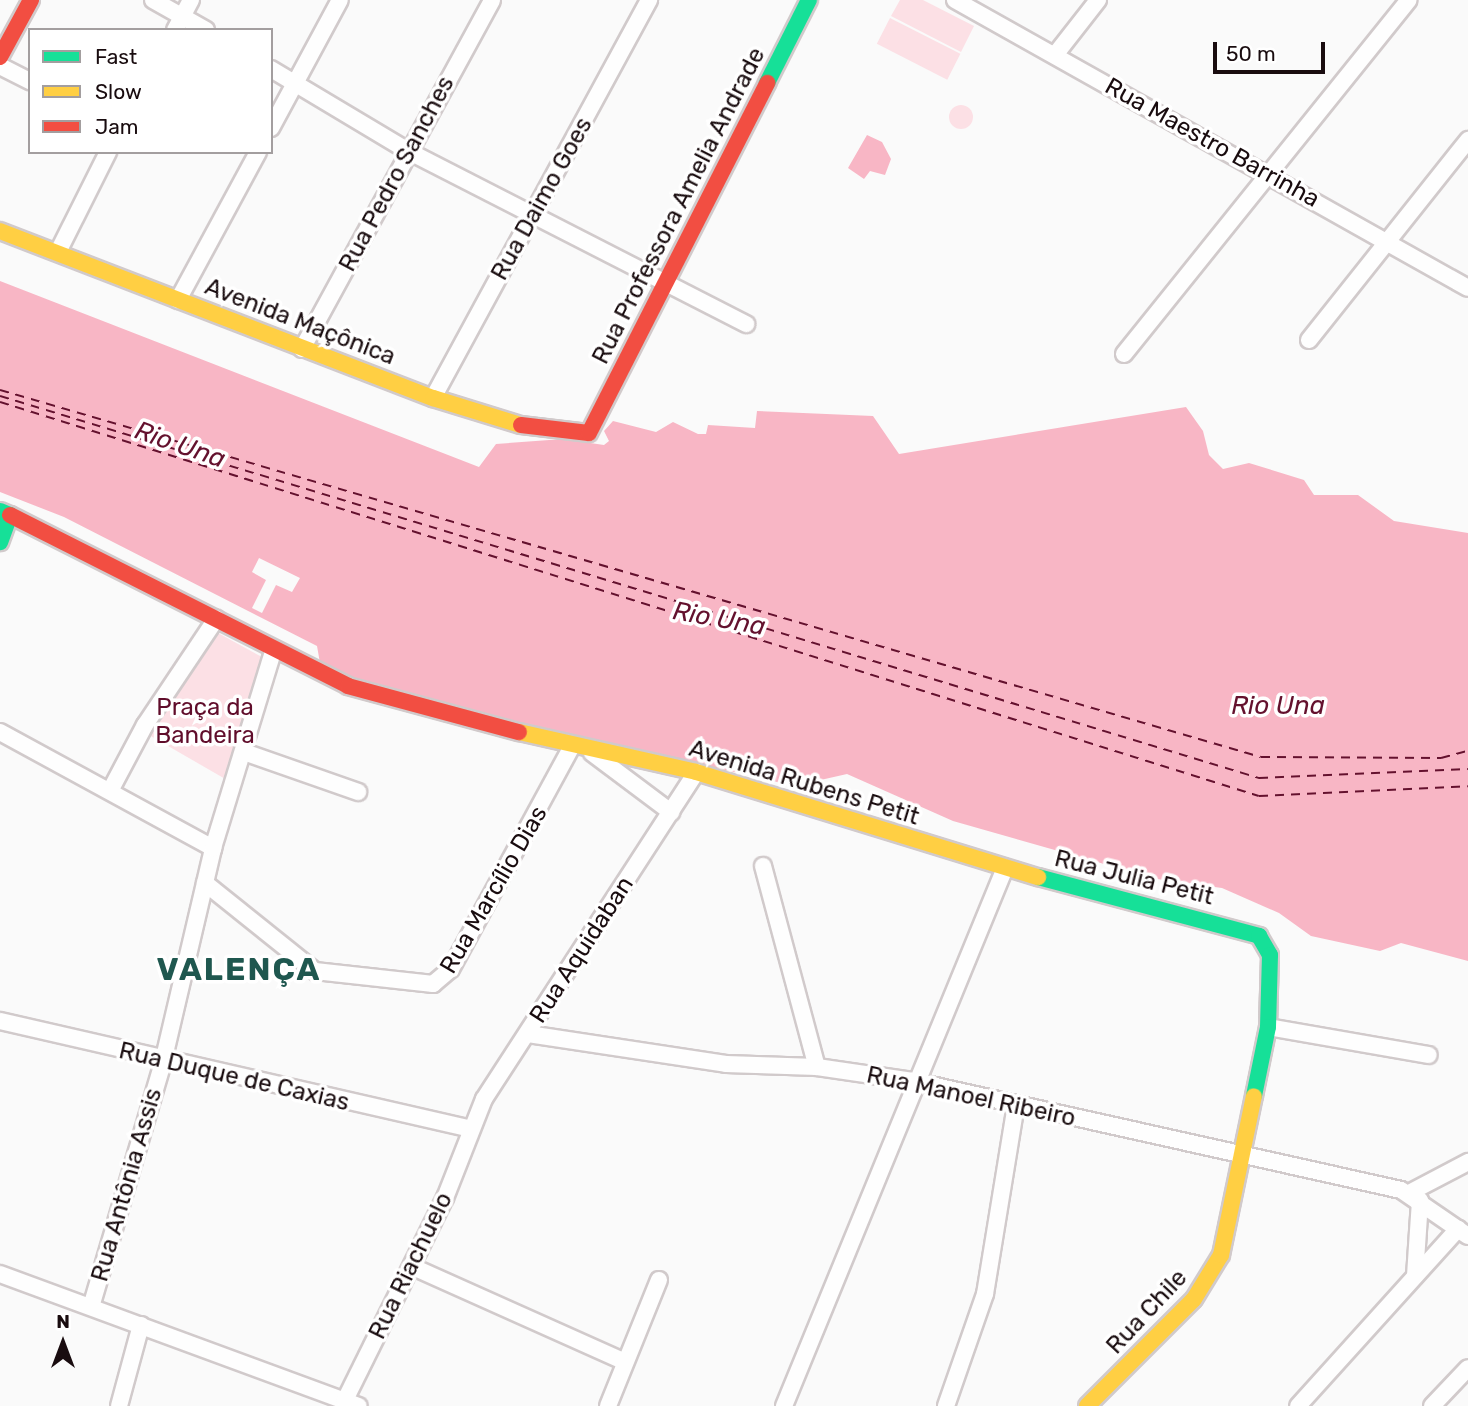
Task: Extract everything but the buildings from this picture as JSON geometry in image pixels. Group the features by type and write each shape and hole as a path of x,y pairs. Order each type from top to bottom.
{"street":[{"path":"0,57 31,0"},
{"path":"153,0 179,23 198,28"},
{"path":"179,23 191,0"},
{"path":"273,124 340,0"},
{"name":"Rua Pedro Sanches","path":"302,349 492,0"},
{"name":"Rua Daimo Goes","path":"433,398 649,0"},
{"name":"Rua Professora Amelia Andrade","path":"589,433 662,284 809,0"},
{"name":"Rua Maestro Barrinha","path":"955,0 1468,288"},
{"path":"1055,55 1098,0"},
{"path":"1124,354 1409,0"},
{"path":"0,66 28,80"},
{"path":"273,70 408,151 535,214 662,284 746,324"},
{"path":"1309,340 1468,140"},
{"path":"58,252 107,154"},
{"path":"178,300 257,154"},
{"name":"Avenida Maçônica","path":"0,231 433,398 532,428 589,433"},
{"path":"0,542 5,513 274,649"},
{"path":"110,791 145,725 216,620"},
{"name":"Avenida Rubens Petit","path":"274,649 348,686 580,748 696,772 1005,868"},
{"name":"Rua Antônia Assis","path":"90,1307 163,1062 213,848 274,649"},
{"path":"0,732 213,848"},
{"name":"Avenida Rubens Petit","path":"580,748 671,812"},
{"name":"Rua Marcílio Dias","path":"205,883 314,971 433,984 451,969 580,748"},
{"path":"244,752 358,792"},
{"name":"Rua Aquidaban","path":"470,1129 696,772"},
{"path":"762,866 817,1067"},
{"path":"784,1406 913,1081 1005,868"},
{"name":"Rua Julia Petit","path":"1005,868 1252,932"},
{"name":"Rua Chile","path":"1087,1406 1214,1271 1242,1156 1268,1027 1270,955 1252,932"},
{"name":"Rua Duque de Caxias","path":"0,1021 163,1062 470,1129"},
{"path":"1268,1027 1429,1055"},
{"name":"Rua Manoel Ribeiro","path":"528,1034 726,1064 817,1067 913,1081 1415,1196"},
{"path":"946,1406 985,1294 1016,1105"},
{"name":"Rua Riachuelo","path":"351,1403 413,1267 470,1129"},
{"path":"1415,1196 1468,1162"},
{"path":"1298,1406 1415,1276 1463,1232 1415,1196"},
{"path":"1415,1196 1415,1276"},
{"path":"413,1267 625,1362"},
{"path":"0,1274 351,1403"},
{"path":"608,1406 659,1280"},
{"path":"119,1406 141,1325"},
{"path":"1432,1406 1468,1368"}],"green space":[{"path":"900,0 923,0 974,26 961,52 891,16"},
{"path":"890,18 960,54 947,80 877,44"},
{"path":"956,105 966,105 973,112 973,122 966,129 956,129 949,122 949,112"},
{"name":"Praça da Bandeira","path":"218,633 262,657 227,780 149,735"}],"water":[{"path":"867,135 882,142 891,159 885,175 870,171 864,179 848,168"},
{"name":"Rio Una","path":"0,281 479,467 496,444 563,439 604,445 609,441 604,431 613,421 656,432 673,422 698,434 706,434 708,425 755,428 757,411 873,416 899,454 1186,407 1203,431 1209,455 1223,469 1249,463 1304,480 1314,495 1358,495 1394,521 1468,533 1468,961 1401,943 1380,951 1311,936 1279,913 1222,888 1157,879 953,821 847,774 794,786 369,687 320,663 317,646 64,517 0,492"}],"pier":[{"path":"259,558 300,578 292,592 276,585 262,613 252,608 266,580 252,572"}],"ferry route":[{"path":"0,390 1261,757 1441,758 1468,751"},
{"path":"0,396 1259,778 1468,769"},
{"path":"0,402 1259,796 1468,786"}],"traffic: fast":[{"path":"767,83 809,0"},
{"path":"0,511 10,515 0,542"},
{"path":"1038,877 1259,936 1270,955 1268,1027 1254,1096"}],"traffic: slow":[{"path":"0,231 433,398 521,425"},
{"path":"519,732 696,772 1038,877"},
{"path":"1087,1406 1194,1299 1221,1255 1254,1096"}],"traffic: jam":[{"path":"0,57 31,0"},
{"path":"521,425 589,433 767,83"},
{"path":"10,515 348,686 519,732"}],"district":[{"name":"VALENÇA","path":"239,969"}]}
